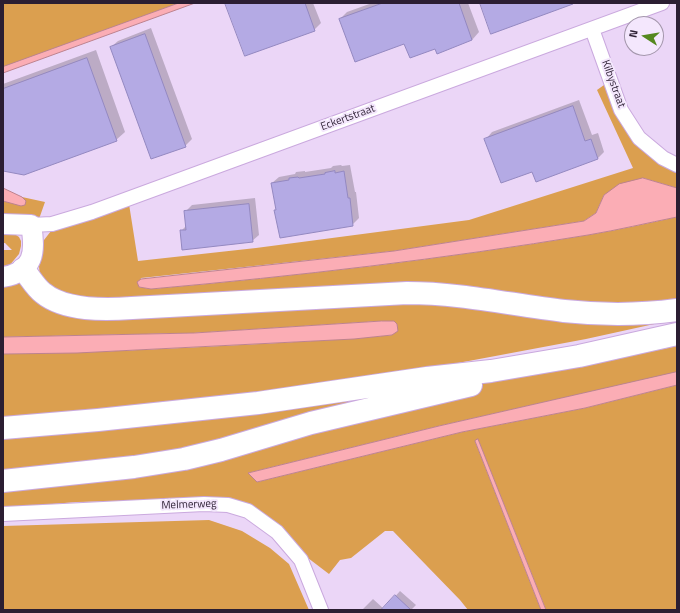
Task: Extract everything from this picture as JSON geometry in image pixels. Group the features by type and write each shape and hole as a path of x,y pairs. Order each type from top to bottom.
{"highway":[{"path":"24,270 43,293 52,298 63,303 95,309 421,293 468,296 580,312 621,314 677,310"},
{"path":"427,378 486,362 556,349 677,322"},
{"path":"3,428 106,420 258,403 427,378 491,371 579,356 677,334"},
{"path":"3,481 134,467 184,459 221,450 342,415 563,365 579,356"}],"street":[{"name":"Eckertstraat","path":"31,225 52,224 92,212 662,3"},
{"name":"Kilbystraat","path":"592,29 621,110 639,138 663,158 677,166"},
{"path":"3,224 31,225 34,242 32,257 24,270 14,275 3,277"},
{"name":"Melmerweg","path":"3,514 204,504 228,505 248,511 277,532 301,560 321,610"}],"shaded area":[{"path":"3,3 179,3 3,67"},
{"path":"179,3 195,3 3,73 3,67"},
{"path":"604,85 619,120 635,143 650,155 677,172 677,188 643,178 604,195 596,213 584,221 394,251 141,278 139,287 151,289 206,284 315,273 425,259 588,235 677,217 677,305 640,308 472,290 140,304 65,300 40,278 39,266 44,240 51,231 67,227 129,204 138,261 256,248 469,220 633,168 597,90"},
{"path":"643,178 677,188 677,217 621,229 534,244 370,266 151,289 139,287 137,282 141,279 394,251 584,221 596,213 604,195 619,184"},
{"path":"3,188 22,197 26,201 25,205 21,206 3,201"},
{"path":"22,197 45,202 39,219 3,219 3,201 26,201"},
{"path":"3,232 13,233 19,237 21,246 19,254 9,266 3,269 3,250 12,250 5,243 3,243"},
{"path":"24,282 42,299 428,295 677,319 586,339 378,378 164,406 3,417 3,354 151,349 373,337 392,335 394,321 194,333 3,337 3,284"},
{"path":"394,321 397,324 398,331 392,335 354,339 77,353 3,354 3,337 194,333"},
{"path":"677,346 677,372 439,426 248,473 257,482 462,432 585,408 677,385 677,610 546,610 478,440 475,441 541,610 468,610 393,531 385,531 351,558 340,560 329,574 308,558 261,514 161,500 77,502 3,508 3,435 568,369"},
{"path":"677,372 677,385 585,408 462,432 257,482 248,473 439,426"},
{"path":"478,439 546,610 541,610 475,441"},
{"path":"209,520 242,531 270,548 289,564 309,610 3,610 3,526"}],"building":[{"path":"225,3 305,3 315,31 245,56"},
{"path":"383,3 459,3 472,40 437,54 435,49 410,58 404,44 355,62 339,19"},
{"path":"480,3 573,3 573,4 491,34"},
{"path":"145,34 186,147 151,159 110,47"},
{"path":"87,58 117,141 24,175 3,171 3,89"},
{"path":"573,106 585,141 591,139 598,159 536,182 532,172 501,183 484,139"},
{"path":"335,171 335,173 344,171 348,198 350,198 353,226 280,238 274,210 276,210 271,183 289,180 289,178 299,178"},
{"path":"249,204 253,242 182,250 180,230 186,230 184,211"},
{"path":"395,595 411,610 381,610"}]}
